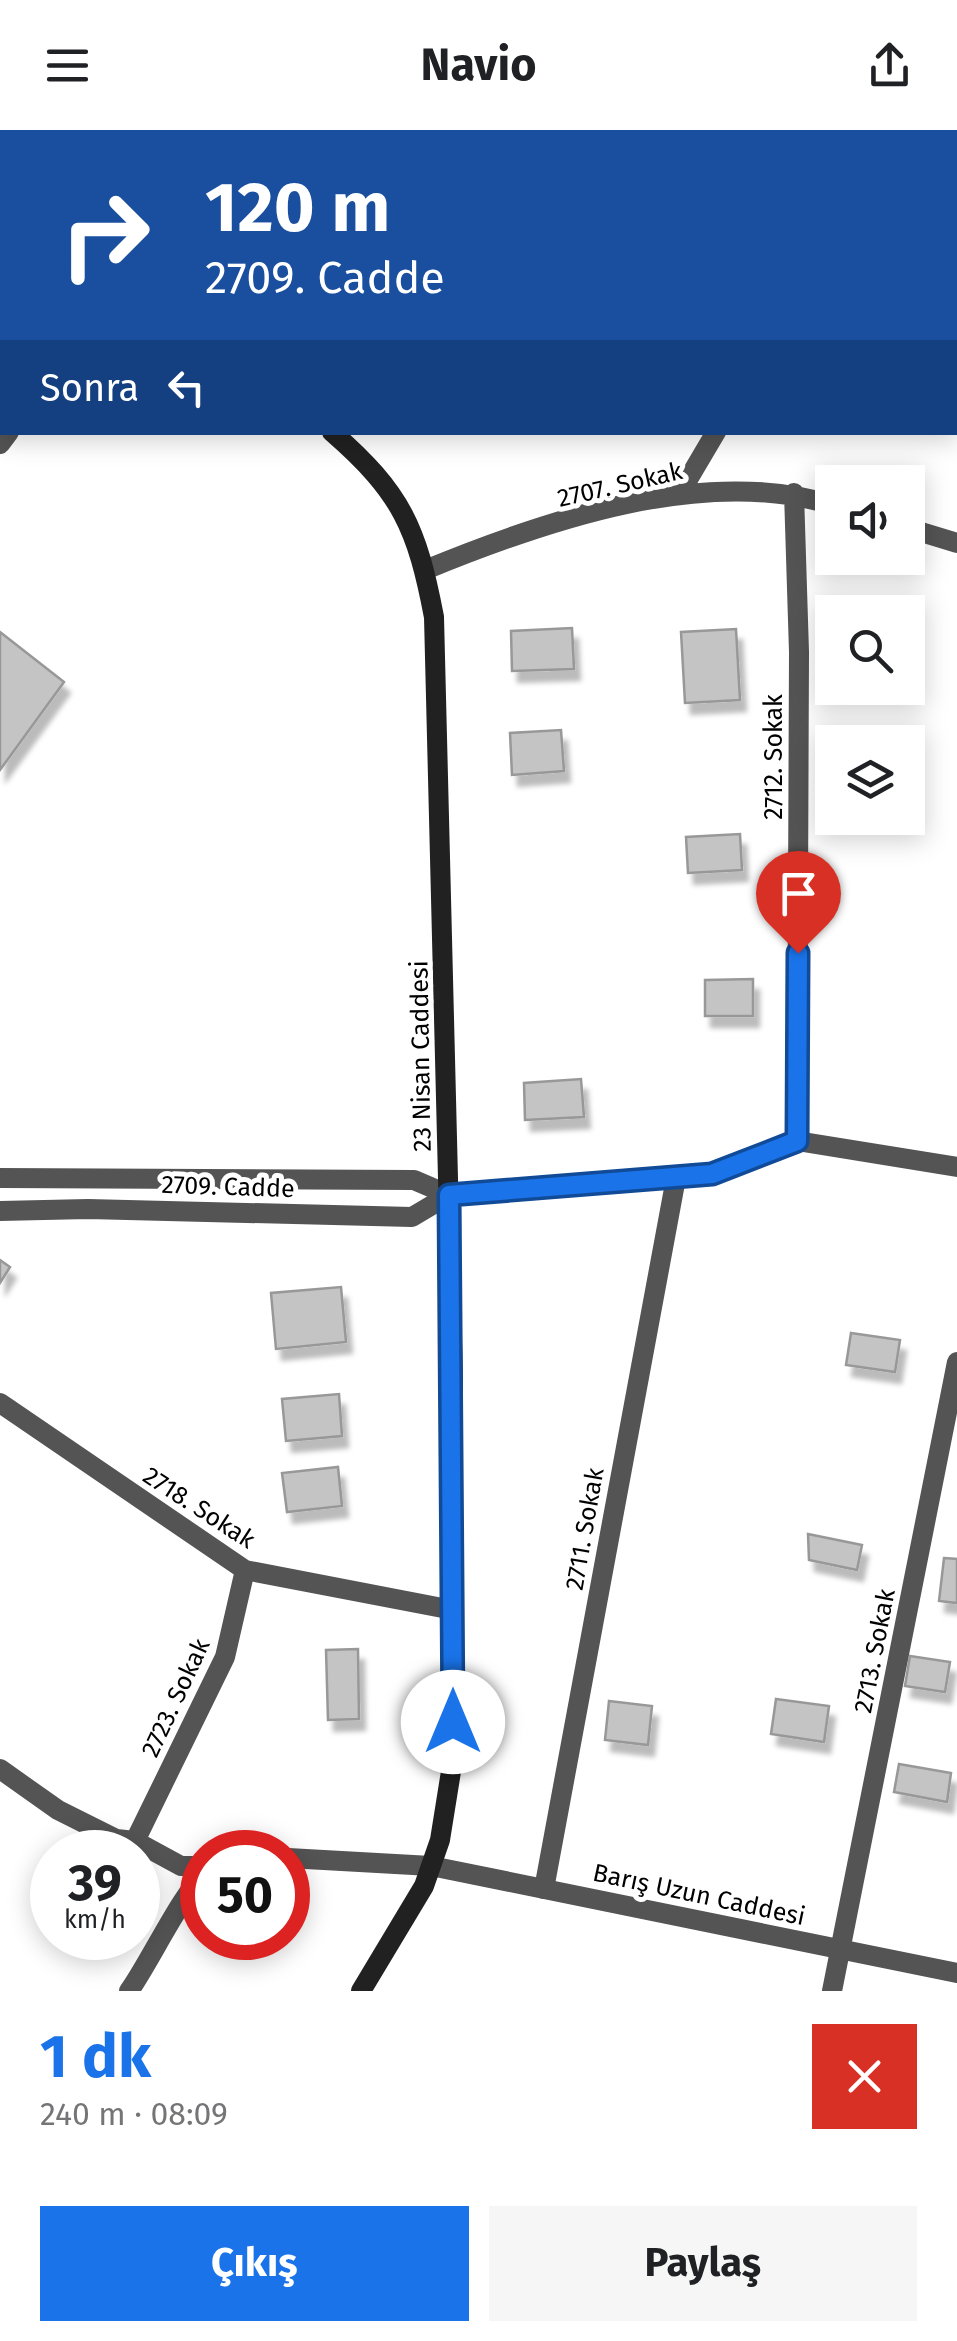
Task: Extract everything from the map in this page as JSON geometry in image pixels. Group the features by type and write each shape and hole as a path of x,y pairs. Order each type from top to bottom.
{"main road":[{"name":"23 Nisan Caddesi","path":"335,435 392,491 420,548 434,617 449,1195 453,1759 431,1866 400,1933 361,1991"}],"street":[{"path":"680,493 714,435"},
{"name":"2707. Sokak","path":"425,570 494,542 680,493 794,492 815,499"},
{"name":"2712. Sokak","path":"794,492 800,652 797,1141"},
{"path":"925,533 957,543"},
{"path":"797,1141 957,1167"},
{"name":"2709. Cadde","path":"0,1211 88,1208 412,1217 449,1195 712,1174 797,1141"},
{"name":"2709. Cadde","path":"0,1178 414,1180 449,1195"},
{"name":"2711. Sokak","path":"544,1889 676,1178"},
{"name":"2713. Sokak","path":"832,1991 957,1362"},
{"name":"2718. Sokak","path":"0,1403 244,1570 453,1610"},
{"name":"2723. Sokak","path":"140,1830 225,1657 244,1570"},
{"path":"0,1769 58,1810 98,1830"},
{"name":"Barış Uzun Caddesi","path":"310,1859 431,1866 957,1972"},
{"path":"129,1991 180,1908"}],"building":[{"path":"572,628 574,669 512,671 511,631"},
{"path":"736,629 740,700 685,703 681,632"},
{"path":"0,632 64,682 0,770"},
{"path":"561,730 564,771 512,775 510,733"},
{"path":"740,834 742,870 688,873 686,837"},
{"path":"753,979 753,1016 705,1016 705,980"},
{"path":"581,1079 584,1117 525,1120 524,1083"},
{"path":"0,1260 10,1267 0,1283"},
{"path":"341,1287 346,1342 276,1349 271,1293"},
{"path":"851,1333 900,1340 895,1372 846,1365"},
{"path":"339,1394 342,1436 286,1441 282,1399"},
{"path":"338,1467 342,1506 287,1512 282,1473"},
{"path":"808,1534 862,1545 857,1570 809,1560"},
{"path":"944,1558 957,1559 957,1603 939,1601"},
{"path":"358,1649 359,1719 328,1720 326,1650"},
{"path":"910,1656 950,1662 945,1692 905,1686"},
{"path":"776,1699 829,1706 824,1742 771,1734"},
{"path":"609,1701 652,1706 648,1745 605,1740"},
{"path":"899,1764 951,1773 947,1802 894,1792"}],"route":[{"path":"453,1722 449,1195 712,1174 797,1141 798,953"}]}
